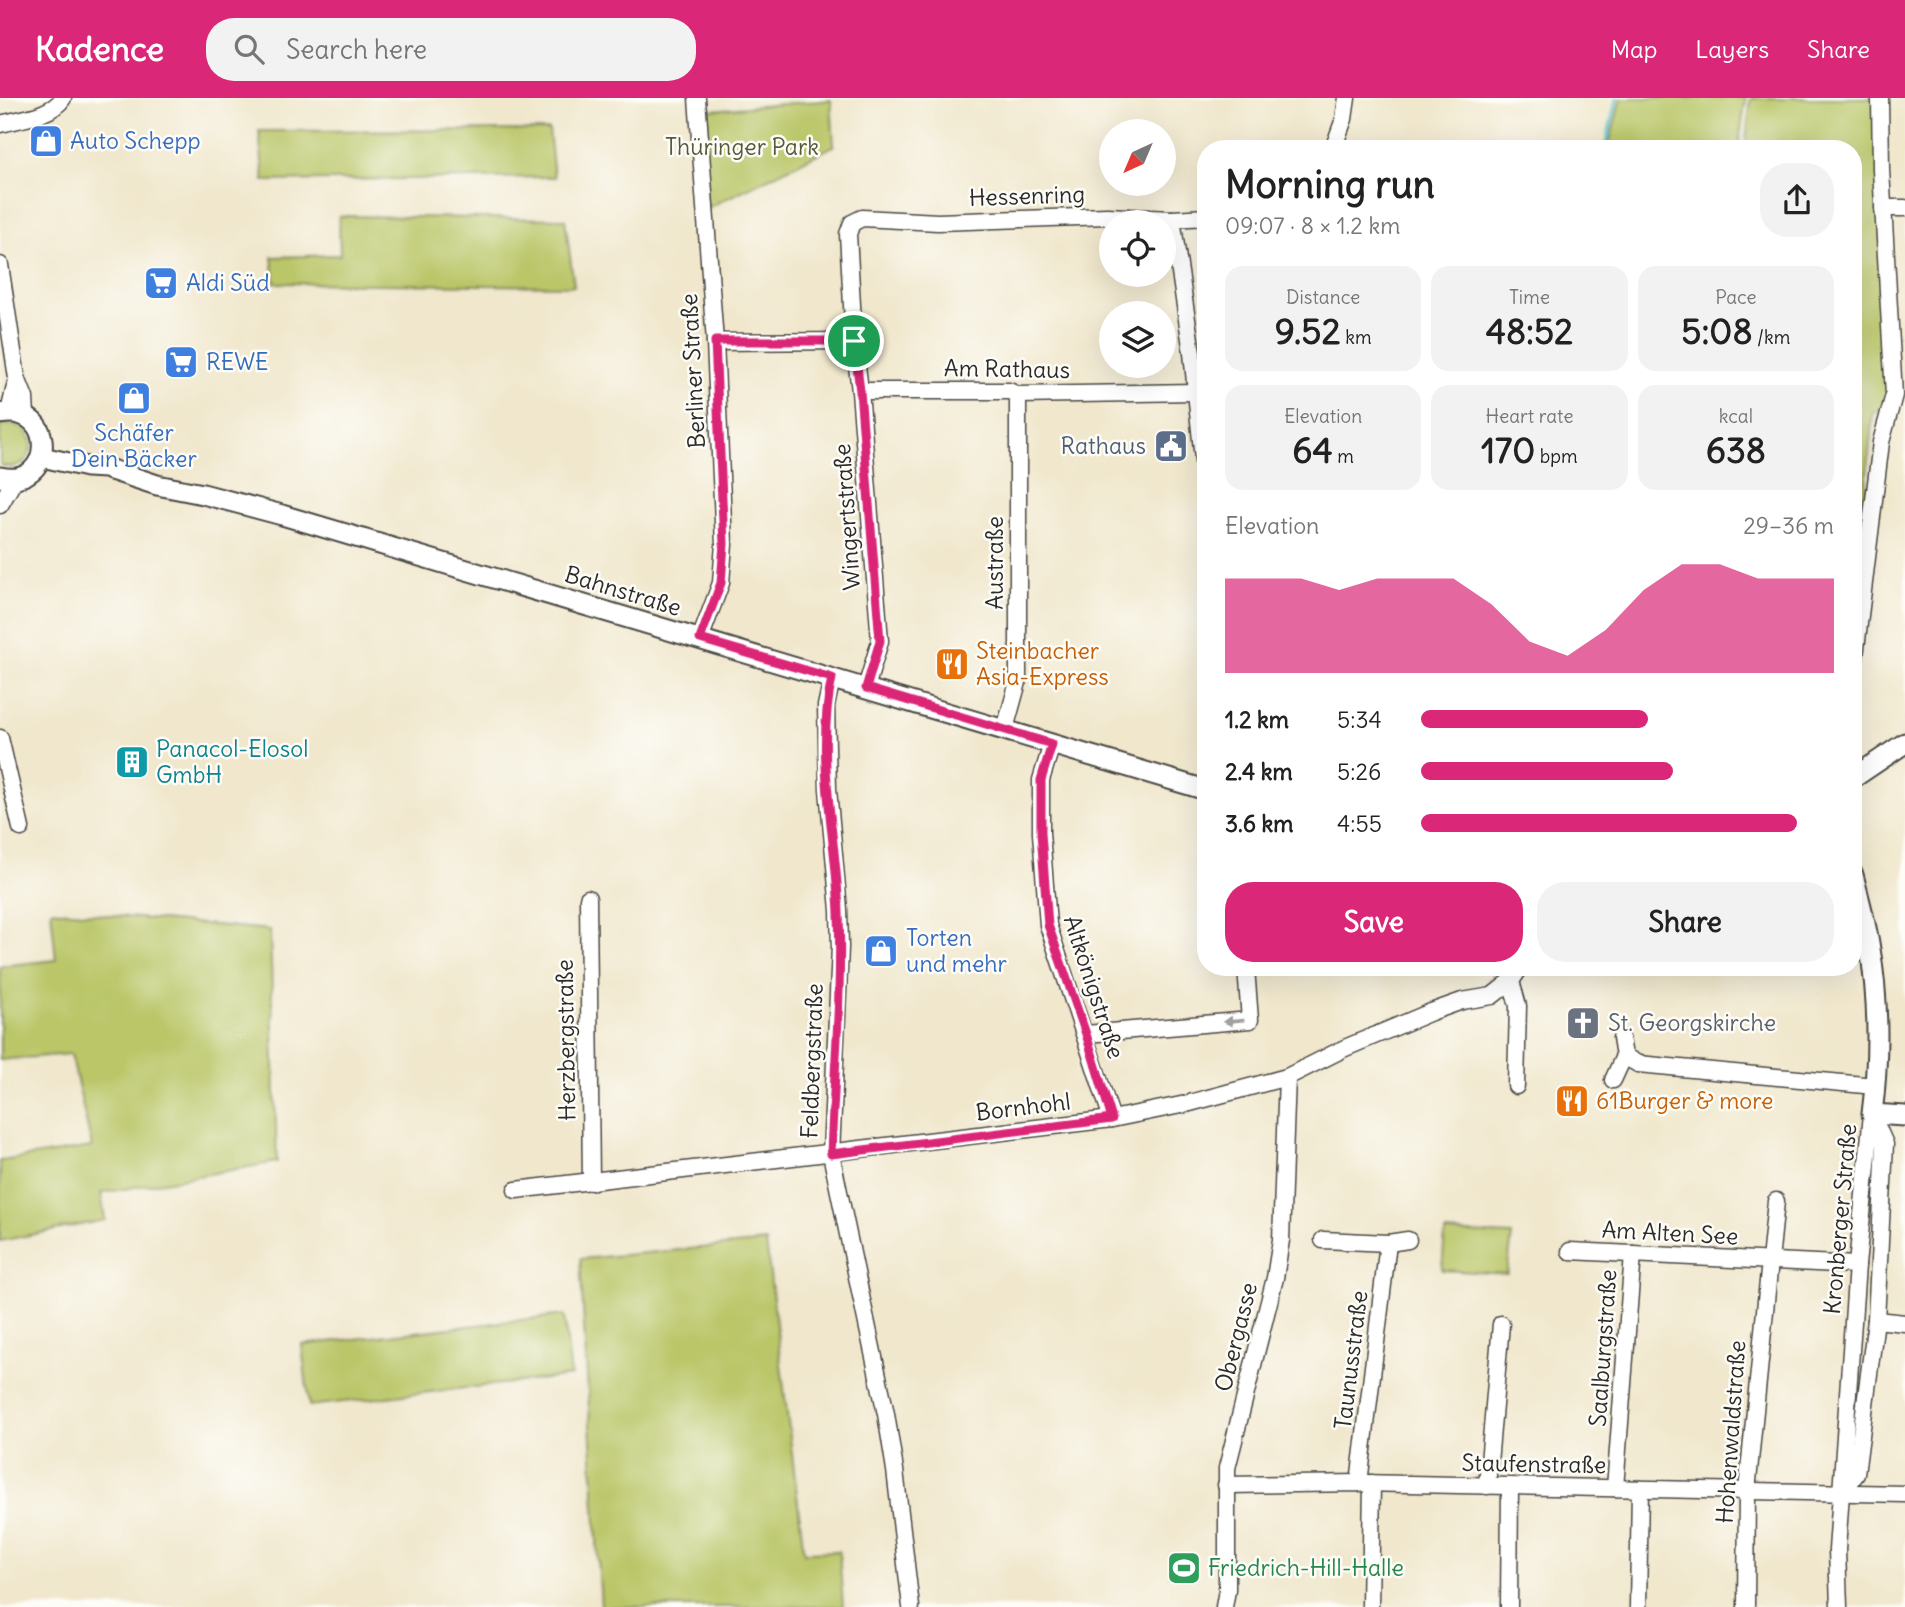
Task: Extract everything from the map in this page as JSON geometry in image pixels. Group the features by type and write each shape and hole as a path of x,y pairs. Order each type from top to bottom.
{"main road":[{"path":"8,478 26,475 35,468 42,448 34,422 12,414"},
{"name":"Bahnstraße","path":"42,448 89,457 105,468 157,485 282,515 1197,787"},
{"path":"1862,772 1905,743"},
{"path":"1862,914 1869,944 1876,1010 1872,1114 1905,1116"}],"street":[{"path":"0,124 40,114 61,102 63,98"},
{"name":"Berliner Straße","path":"697,98 715,341 724,544 721,583 700,639"},
{"path":"1336,140 1344,119 1347,98"},
{"path":"1862,550 1881,442 1899,394 1883,208 1880,98"},
{"path":"1883,208 1905,208"},
{"name":"Hessenring","path":"852,223 862,218 938,222 1099,216"},
{"name":"Hessenring","path":"1176,219 1197,218"},
{"name":"Wingertstraße","path":"852,223 848,234 854,341 880,641 866,688"},
{"path":"1176,248 1197,398"},
{"path":"0,265 17,379 25,398 12,414"},
{"path":"715,341 854,341"},
{"name":"Am Rathaus","path":"860,391 1009,391 1018,395 1196,392"},
{"name":"Austraße","path":"1005,729 1018,682 1018,395"},
{"path":"0,505 8,478"},
{"name":"Feldbergstraße","path":"832,678 826,706 828,789 840,947 831,1154 886,1414 911,1607"},
{"path":"0,738 21,828"},
{"name":"Altkönigstraße","path":"1052,744 1041,780 1046,910 1054,944 1112,1119"},
{"name":"Herzbergstraße","path":"588,898 591,1182"},
{"path":"1086,1034 1250,1020 1247,976"},
{"name":"Bornhohl","path":"516,1190 1112,1119 1186,1104 1287,1077 1345,1048 1431,1012 1462,1001 1492,996 1514,976"},
{"name":"Bornhohl","path":"1516,976 1516,1086"},
{"path":"1613,1080 1625,1056 1621,1038"},
{"path":"1625,1056 1638,1064 1875,1086"},
{"name":"Obergasse","path":"1224,1607 1227,1590 1226,1485 1231,1450 1275,1278 1281,1240 1287,1077"},
{"name":"Kronberger Straße","path":"1839,1607 1837,1550 1857,1265 1872,1114"},
{"name":"Kronberger Straße","path":"1841,1494 1856,1474 1876,1320 1885,1144 1872,1114"},
{"name":"Am Alten See","path":"1769,1261 1776,1201"},
{"path":"1323,1240 1408,1240"},
{"name":"Taunusstraße","path":"1370,1607 1366,1483 1388,1242"},
{"name":"Am Alten See","path":"1570,1251 1857,1265"},
{"name":"Saalburgstraße","path":"1615,1488 1633,1254"},
{"name":"Hohenwaldstraße","path":"1745,1607 1747,1491 1769,1261"},
{"name":"Kronberger Straße","path":"1876,1320 1905,1323"},
{"path":"1488,1486 1501,1324"},
{"name":"Staufenstraße","path":"1226,1485 1366,1483 1841,1494"},
{"path":"1509,1607 1510,1487"},
{"path":"1638,1607 1640,1489"},
{"path":"1841,1494 1905,1494"}],"green space":[{"path":"1621,98 1746,98 1739,140 1610,140"},
{"path":"1751,98 1877,98 1890,394 1878,412 1873,412 1864,508 1862,140 1746,140"},
{"name":"Thüringer Park","path":"831,100 834,146 707,208 699,111"},
{"path":"549,130 554,177 264,181 259,131"},
{"path":"339,216 565,219 574,286 275,283 272,257 340,255"},
{"path":"7,424 19,427 27,433 31,441 28,458 12,467 0,465 0,426"},
{"path":"51,910 270,930 277,1162 101,1193 105,1220 0,1241 0,1161 92,1147 71,1054 0,1060 0,966 56,960"},
{"path":"1445,1232 1512,1235 1507,1274 1442,1270"},
{"path":"766,1242 804,1552 839,1551 843,1607 601,1607 580,1259"},
{"path":"564,1315 571,1376 309,1406 302,1345"}],"waterway":[{"path":"1607,140 1617,98"}],"place":[{"name":"Auto Schepp","path":"46,141"},
{"name":"Aldi Süd","path":"161,283"},
{"name":"REWE","path":"181,362"},
{"name":"Schäfer Dein Bäcker","path":"134,398"},
{"name":"Rathaus","path":"1171,446"},
{"name":"Steinbacher Asia-Express","path":"952,664"},
{"name":"Panacol-Elosol GmbH","path":"132,762"},
{"name":"Torten und mehr","path":"881,951"},
{"name":"St. Georgskirche","path":"1583,1023"},
{"name":"61Burger & more","path":"1572,1101"},
{"name":"Friedrich-Hill-Halle","path":"1184,1568"}],"route":[{"path":"715,341 854,341 880,641 866,688 1052,744 1041,780 1041,833 1048,925 1112,1119 831,1154 840,947 828,789 826,706 832,678 700,639 721,583 724,544 715,341"}]}
